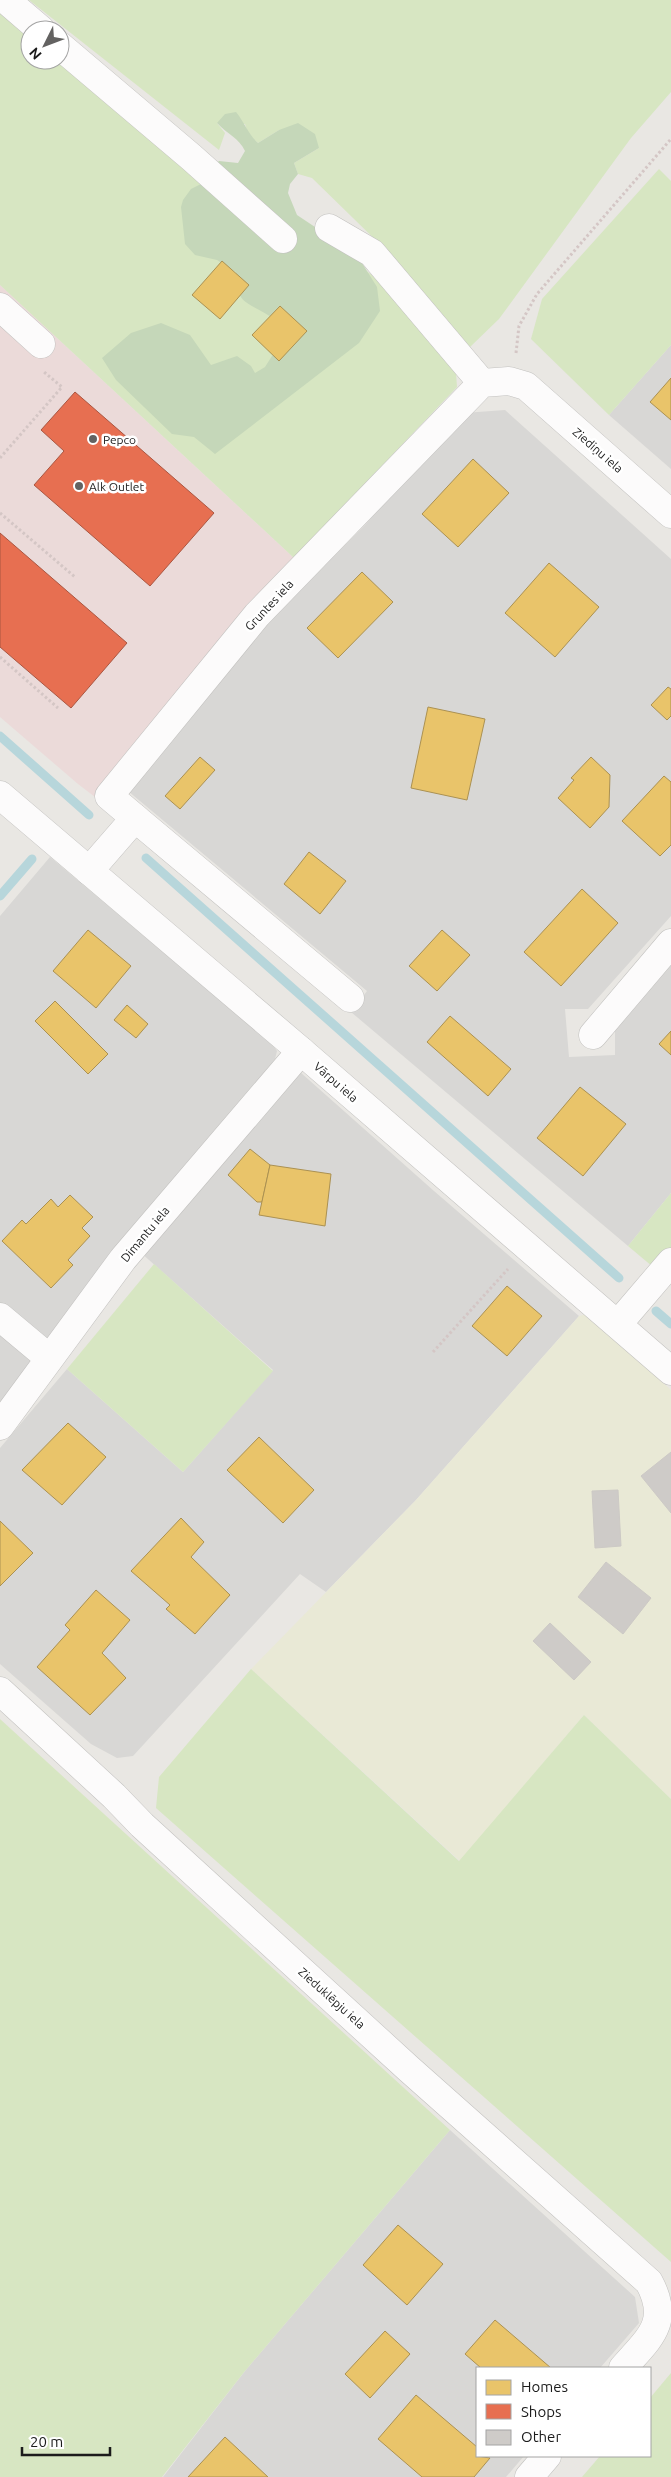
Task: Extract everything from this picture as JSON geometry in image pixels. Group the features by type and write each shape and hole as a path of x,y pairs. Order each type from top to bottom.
{"street":[{"path":"6,0 29,20"},
{"path":"70,54 191,157 283,239"},
{"path":"330,228 372,252 482,383 518,383"},
{"path":"0,307 42,357"},
{"name":"Gruntes iela","path":"135,818 109,796 258,615 482,383"},
{"name":"Ziediņu iela","path":"518,383 671,514"},
{"name":"Vārpu iela","path":"0,795 301,1051 671,1371"},
{"path":"90,871 135,818 350,998"},
{"path":"593,1035 671,943"},
{"name":"Dimantu iela","path":"0,1426 123,1259 301,1051"},
{"path":"618,1324 671,1262"},
{"path":"0,1317 49,1358"},
{"name":"Zieduklēpju iela","path":"0,1691 114,1796 142,1825 409,2069 649,2282 659,2307 658,2322 652,2335 624,2367"},
{"path":"529,2477 546,2457"}],"path":[{"path":"518,383 519,326 537,294 671,138"},
{"path":"0,458 62,387 42,357"},
{"path":"0,513 75,577"},
{"path":"0,657 58,708"},
{"path":"433,1352 528,1248"}],"shaded area":[{"path":"0,285 294,558 118,805 95,797 0,717"},
{"path":"671,345 671,469 609,415"},
{"path":"505,410 671,559 671,916 588,1009 565,1009 569,1057 615,1055 615,1027 671,964 671,1193 628,1246 351,1012 367,991 128,791 258,633 366,524 464,413"},
{"path":"50,857 272,1044 277,1051 275,1059 125,1240 0,1405 0,916"},
{"path":"300,1072 579,1316 416,1500 326,1592 300,1574 133,1756 117,1758 91,1744 0,1664 0,1448 67,1369 183,1472 273,1370 140,1252"},
{"path":"450,2130 635,2297 639,2323 601,2367 476,2367 476,2457 523,2457 506,2477 163,2477 245,2371"}],"green space":[{"path":"29,0 671,0 671,92 631,138 499,319 470,347 394,258 312,178 298,174 294,163 319,148 279,130 258,143 248,134 245,124 217,123 225,133 219,150 70,32 70,20 54,20"},
{"path":"0,9 20,23 20,70 70,70 70,67 322,238 380,281 456,373 457,387 294,558 0,285"},
{"path":"236,112 258,143 279,130 298,123 315,134 319,148 294,163 298,174 290,184 288,193 297,215 357,255 377,287 380,311 359,343 215,454 194,437 172,434 116,380 102,358 131,333 161,323 190,335 211,365 237,356 251,366 255,373 265,367 272,356 288,343 271,317 250,305 241,297 236,283 236,272 217,260 195,255 185,244 181,207 183,200 191,189 205,182 202,176 219,161 238,163 245,151 240,143 217,123 225,114"},
{"path":"659,169 671,181 671,345 609,415 531,339 542,299"},
{"path":"671,1193 671,1282 628,1246"},
{"path":"154,1264 273,1371 183,1472 67,1369"},
{"path":"587,1314 671,1390 671,1799 584,1715 460,1861 251,1669 416,1500 579,1316"},
{"path":"251,1669 459,1861 584,1715 671,1799 671,2262 156,1808 159,1777"},
{"path":"0,1719 450,2130 245,2371 162,2477 0,2477"},
{"path":"671,2373 671,2477 582,2477 599,2457 651,2457 651,2397"}],"building: Homes":[{"path":"222,261 249,285 220,319 192,295"},
{"path":"280,306 307,331 279,361 252,335"},
{"path":"671,378 671,420 650,402"},
{"path":"473,459 509,493 458,547 422,514"},
{"path":"549,563 599,607 555,657 505,613"},
{"path":"362,572 393,602 338,658 307,628"},
{"path":"668,687 671,689 671,716 667,720 651,705"},
{"path":"428,707 485,719 467,800 411,788"},
{"path":"200,757 215,770 180,809 165,796"},
{"path":"591,757 610,775 609,807 590,828 558,798 574,780 571,778"},
{"path":"664,776 671,782 671,845 660,856 622,821"},
{"path":"309,852 346,881 320,914 284,884"},
{"path":"582,889 618,923 561,986 524,952"},
{"path":"88,930 131,966 96,1008 53,971"},
{"path":"442,930 470,955 437,991 409,966"},
{"path":"55,1001 108,1054 88,1074 35,1021"},
{"path":"127,1005 148,1024 136,1038 114,1020"},
{"path":"450,1016 511,1069 488,1096 427,1042"},
{"path":"671,1031 671,1055 659,1044"},
{"path":"580,1087 626,1124 583,1176 537,1138"},
{"path":"250,1149 270,1165 262,1202 257,1202 228,1175"},
{"path":"270,1165 331,1174 325,1226 259,1215"},
{"path":"70,1195 93,1217 82,1228 90,1236 68,1260 73,1265 51,1288 2,1241 22,1220 26,1224 51,1199 58,1207"},
{"path":"507,1286 542,1316 507,1356 472,1326"},
{"path":"68,1423 106,1457 62,1505 22,1470"},
{"path":"259,1437 314,1490 283,1523 227,1470"},
{"path":"181,1518 204,1542 191,1557 230,1595 195,1634 166,1609 170,1605 131,1571"},
{"path":"0,1521 33,1553 0,1586"},
{"path":"96,1590 130,1620 102,1653 126,1678 90,1715 37,1667 70,1630 65,1625"},
{"path":"398,2225 443,2264 407,2305 363,2265"},
{"path":"495,2320 550,2367 480,2367 465,2354"},
{"path":"385,2331 410,2354 370,2398 345,2374"},
{"path":"416,2395 476,2446 476,2457 490,2458 474,2477 422,2477 378,2439"},
{"path":"225,2437 268,2477 188,2477"}],"building: Shops":[{"path":"75,392 214,513 150,586 34,485 64,451 41,430"},
{"path":"0,533 127,643 71,708 0,647"}],"building: Other":[{"path":"671,1452 671,1513 641,1476"},
{"path":"618,1490 621,1546 595,1548 592,1491"},
{"path":"606,1562 651,1598 623,1634 578,1597"},
{"path":"550,1623 591,1662 574,1680 533,1641"}],"waterway":[{"path":"0,736 89,815"},
{"path":"146,858 619,1278"},
{"path":"0,896 32,859"},
{"path":"656,1311 671,1324"}],"place":[{"name":"Pepco","path":"93,439"},
{"name":"Alk Outlet","path":"79,486"}]}
